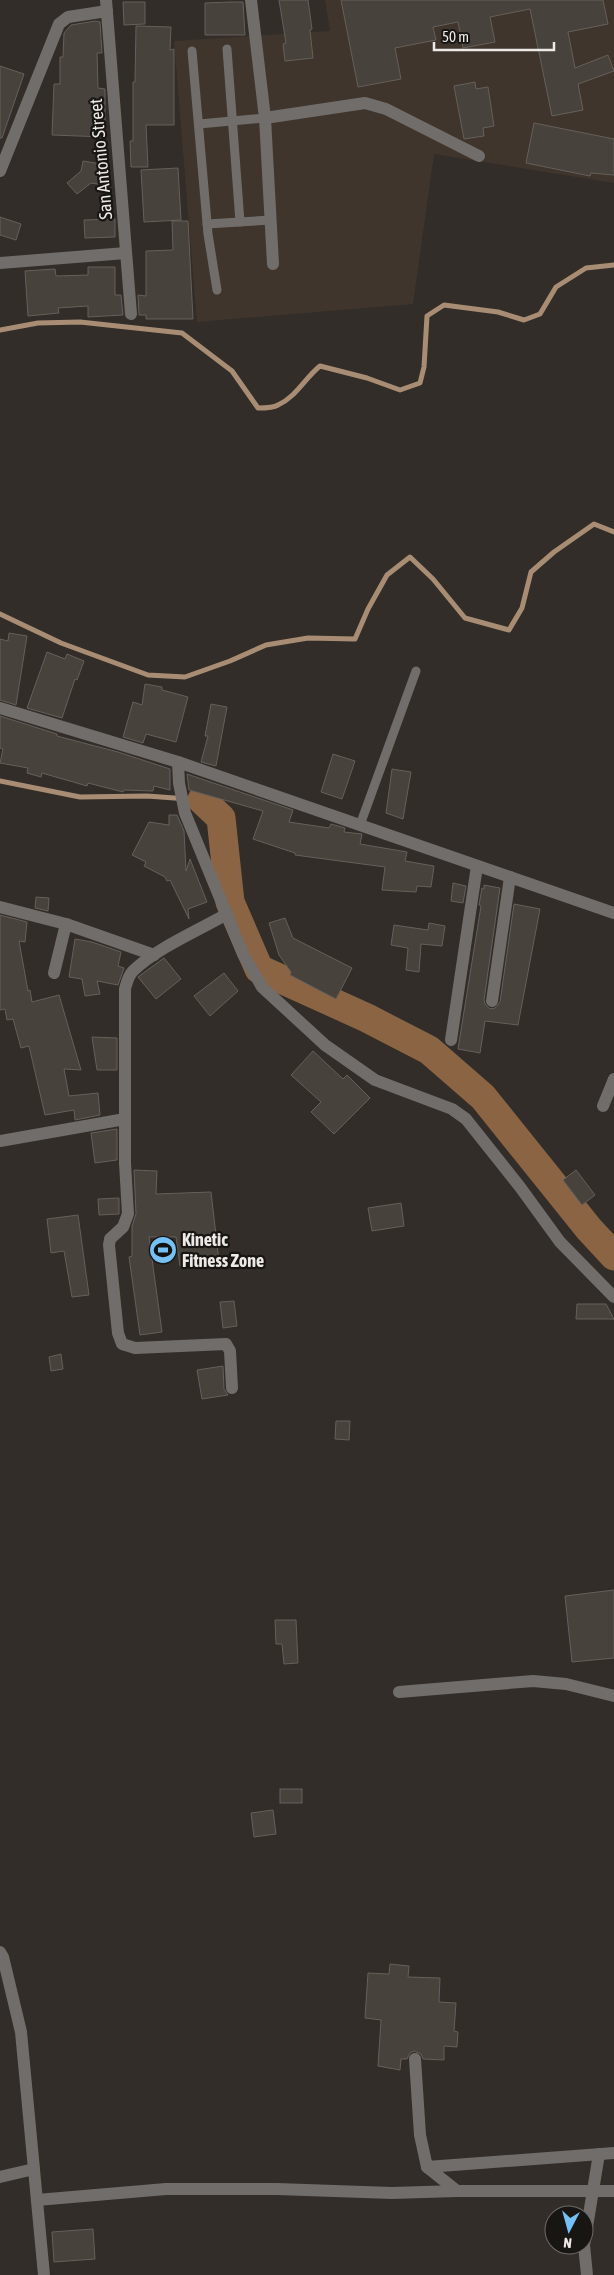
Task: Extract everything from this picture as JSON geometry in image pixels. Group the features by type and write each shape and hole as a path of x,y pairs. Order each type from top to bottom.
{"street":[{"path":"251,0 265,118 273,264"},
{"path":"0,171 59,24 68,17 106,5"},
{"name":"San Antonio Street","path":"106,5 131,314"},
{"path":"265,118 365,103 386,109 479,156"},
{"path":"0,262 126,253"},
{"path":"0,708 178,762 614,913"},
{"path":"178,762 179,784 184,813 243,954 262,987 325,1046 375,1080 452,1109 466,1118 560,1242 614,1297"},
{"path":"451,1040 477,866"},
{"path":"492,1001 510,877"},
{"path":"0,906 66,924 154,955"},
{"path":"227,914 154,955 132,971 127,979 125,989 125,1119 128,1214 122,1227 110,1239 110,1245 118,1333 122,1344 135,1348 226,1344 230,1351 232,1388"},
{"path":"54,973 66,924"},
{"path":"603,1106 614,1079"},
{"path":"0,1141 125,1119"},
{"path":"399,1692 533,1681 566,1684 614,1696"},
{"path":"0,1952 3,1957 21,2032 44,2275"},
{"path":"415,2059 420,2135 427,2167 457,2191"},
{"path":"427,2167 614,2153"},
{"path":"587,2275 584,2245 598,2154"},
{"path":"0,2177 34,2169"},
{"path":"37,2200 166,2189 277,2188 392,2193 614,2191"}],"lane":[{"path":"227,49 234,121 240,222"},
{"path":"192,51 207,224 216,290"},
{"path":"198,124 265,118"},
{"path":"207,224 270,220"},
{"path":"360,825 416,671"}],"shaded area":[{"path":"325,0 614,0 614,183 434,154 413,304 197,322 174,41 330,31"}],"building":[{"path":"279,0 308,0 313,58 285,61 283,44 286,43"},
{"path":"341,0 603,0 608,24 568,32 575,68 608,55 614,71 578,84 583,110 552,116 530,9 490,17 495,42 463,48 458,22 433,27 436,40 395,48 401,79 358,87"},
{"path":"123,2 145,2 145,24 124,25"},
{"path":"243,2 245,35 205,35 205,3"},
{"path":"95,21 100,22 102,53 97,53 98,88 105,89 105,137 52,135 54,84 60,84 60,57 63,57 64,33 71,25"},
{"path":"136,26 171,27 170,50 174,49 174,125 146,125 148,167 131,167 130,141 133,141 133,82 135,82"},
{"path":"0,66 24,74 2,138 0,138"},
{"path":"475,82 476,89 488,87 494,126 483,128 484,136 464,139 454,86"},
{"path":"534,123 614,139 614,175 591,173 590,176 526,163"},
{"path":"83,161 108,165 104,185 91,183 77,194 67,183 81,171"},
{"path":"178,168 181,220 144,222 141,170"},
{"path":"0,217 21,224 16,240 0,235"},
{"path":"115,219 115,237 85,238 84,220"},
{"path":"172,221 188,221 193,319 146,319 146,315 139,315 138,295 146,296 146,251 173,250"},
{"path":"88,267 115,267 115,295 121,295 123,315 88,317 88,306 58,308 59,313 28,316 25,271 55,269 56,276 88,275"},
{"path":"9,633 27,636 16,705 0,700 0,639 8,641"},
{"path":"47,652 65,659 67,654 84,661 77,680 75,679 62,718 27,708"},
{"path":"145,684 162,687 162,690 188,697 176,742 146,734 143,743 123,737 133,702 142,705"},
{"path":"211,704 227,707 216,766 201,762 208,736 205,736"},
{"path":"0,716 57,734 57,736 118,752 170,769 170,790 154,786 153,791 124,790 123,792 88,783 87,786 42,773 41,777 27,773 28,768 0,763 3,749 0,748"},
{"path":"333,754 355,761 342,799 321,792"},
{"path":"392,769 411,772 403,819 386,813"},
{"path":"187,774 293,810 289,822 329,828 331,824 345,828 344,832 362,834 360,844 407,852 405,861 434,866 431,887 417,886 416,892 382,890 385,867 295,855 295,853 253,839 263,811 189,790"},
{"path":"169,815 177,815 184,831 186,871 190,859 207,902 188,909 189,919 170,880 167,881 165,877 144,866 146,862 132,855 149,822 169,825"},
{"path":"453,883 466,886 463,903 451,901"},
{"path":"484,885 500,888 484,1000 490,1009 495,1008 500,1002 514,904 540,909 518,1025 485,1021 480,1053 458,1049 481,906 479,905"},
{"path":"36,897 49,898 48,911 35,908"},
{"path":"0,915 27,922 25,942 19,941 28,991 30,990 32,1002 59,995 81,1070 64,1069 69,1096 98,1093 100,1115 75,1120 74,1110 45,1115 29,1046 21,1048 13,1019 7,1020 5,1009 0,1010"},
{"path":"285,918 293,938 352,968 336,999 290,975 291,972 279,955 269,923"},
{"path":"429,923 445,926 442,946 421,944 419,972 406,970 408,948 391,945 394,925 428,930"},
{"path":"75,939 92,942 121,952 118,966 124,968 118,985 97,981 100,994 85,996 82,979 69,977"},
{"path":"164,958 181,979 156,999 138,977"},
{"path":"224,973 238,991 210,1016 194,996"},
{"path":"92,1037 117,1038 117,1070 97,1070"},
{"path":"313,1051 343,1079 347,1075 370,1098 334,1134 311,1112 321,1102 291,1075"},
{"path":"117,1129 117,1160 95,1163 91,1133"},
{"path":"134,1170 157,1171 156,1194 211,1192 219,1261 180,1266 176,1237 149,1237 162,1332 140,1335 129,1257 132,1256 132,1226 136,1214"},
{"path":"576,1170 595,1195 582,1205 563,1180"},
{"path":"119,1198 119,1214 99,1215 98,1199"},
{"path":"401,1203 404,1226 372,1231 368,1208"},
{"path":"78,1215 89,1295 72,1297 64,1251 51,1253 47,1219"},
{"path":"234,1301 237,1326 223,1328 220,1302"},
{"path":"577,1304 606,1304 614,1319 576,1319"},
{"path":"61,1354 63,1369 51,1371 49,1357"},
{"path":"223,1366 224,1389 228,1395 202,1399 197,1370"},
{"path":"336,1421 350,1421 349,1440 335,1439"},
{"path":"614,1590 614,1658 572,1662 565,1596"},
{"path":"275,1620 296,1620 298,1663 284,1664 282,1644 276,1644"},
{"path":"280,1789 302,1789 302,1803 280,1803"},
{"path":"273,1810 276,1834 254,1837 251,1813"},
{"path":"390,1964 409,1966 408,1977 440,1978 439,2002 456,2003 454,2031 458,2032 457,2047 444,2046 444,2060 423,2059 421,2054 414,2051 410,2053 407,2059 401,2059 400,2070 378,2066 381,2020 365,2018 368,1973 389,1974"},
{"path":"93,2229 95,2259 54,2262 52,2232"}],"waterway":[{"path":"0,330 38,323 80,322 182,333 232,371 258,408 268,408 284,402 320,366 367,378 400,390 420,383 424,367 427,316 444,305 498,312 524,320 540,314 556,287 586,268 614,265"},
{"path":"0,614 61,643 148,675 185,677 230,661 266,645 308,638 355,639 368,609 387,575 410,557 433,579 465,618 509,630 522,608 531,572 554,552 594,524 614,532"},
{"path":"0,781 80,797 147,796 202,800"},
{"path":"202,800 221,818 230,902 259,969 367,1018 429,1050 483,1097 589,1229 614,1256"}],"place":[{"name":"Kinetic Fitness Zone","path":"163,1250"}]}
